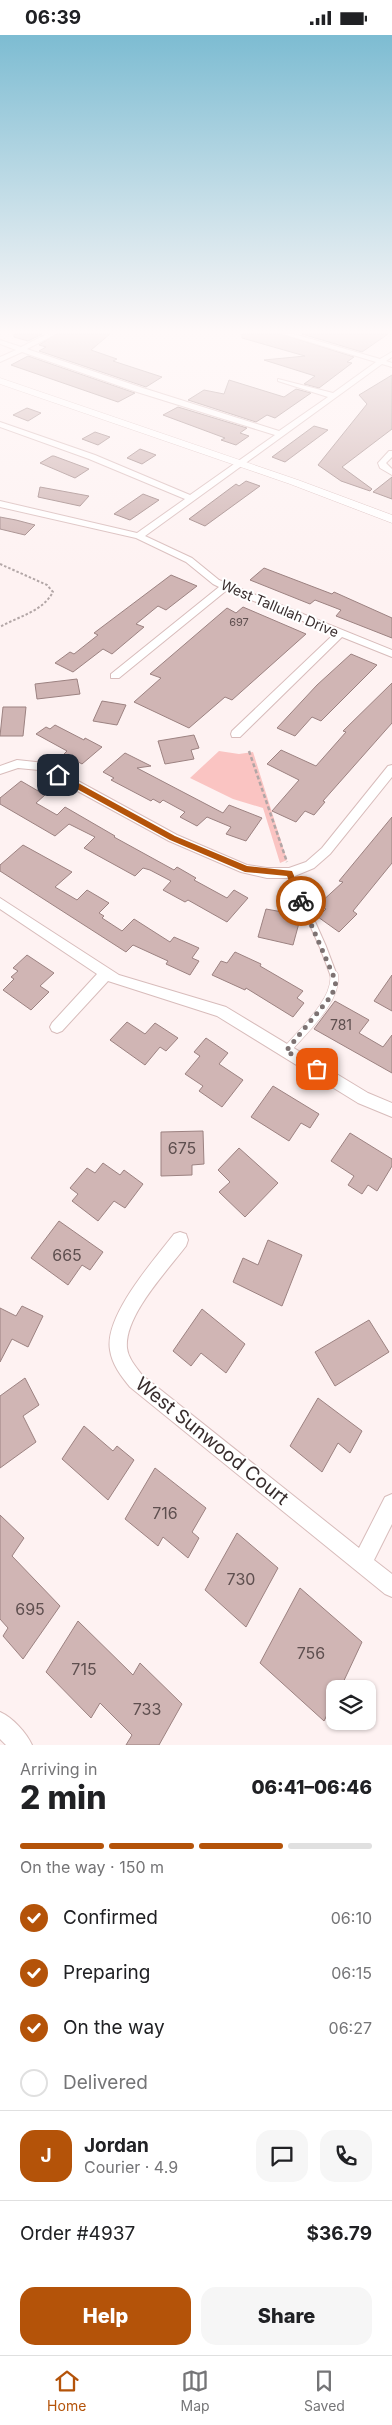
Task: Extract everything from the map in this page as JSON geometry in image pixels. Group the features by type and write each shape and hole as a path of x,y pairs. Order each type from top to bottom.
{"street":[{"path":"96,414 239,463 392,519"},
{"path":"216,414 280,434"},
{"path":"139,536 309,414"},
{"path":"0,424 92,457 190,499"},
{"path":"392,453 384,460 383,466 392,473"},
{"name":"West Tallulah Drive","path":"0,504 139,536 189,560 209,577 226,586 392,654"},
{"path":"115,676 226,586"},
{"path":"236,734 340,633"},
{"path":"0,771 17,764 41,766 173,838 245,869 267,873 310,865 326,851 392,769"},
{"path":"0,903 106,973 126,983 221,1011 362,1097 392,1110"},
{"path":"57,1027 106,973"},
{"name":"West Sunwood Court","path":"180,1240 125,1315 119,1330 118,1347 124,1366 136,1381 392,1587"},
{"path":"362,1562 392,1504"},
{"path":"0,1723 21,1745"}],"lane":[{"path":"286,1051 332,995 336,982 288,868"}],"path":[{"path":"0,564 47,585 52,588 53,592 52,596 39,607 0,627"},
{"path":"249,751 288,868"}],"shaded area":[{"path":"219,751 239,754 253,752 287,860 280,863 263,808 233,799 190,778"}],"building":[{"path":"15,414 40,414 28,421 13,415"},
{"path":"200,414 247,428 240,433 249,436 236,445 221,440 225,438 163,415"},
{"path":"231,414 281,414 275,418 267,415 256,422"},
{"path":"359,414 392,414 392,429 342,467 372,489 370,491 341,481 318,465"},
{"path":"314,426 328,430 285,462 272,457"},
{"path":"95,432 110,437 98,445 82,439"},
{"path":"140,449 156,455 142,464 127,458"},
{"path":"52,456 89,469 75,478 40,463"},
{"path":"392,477 392,499 373,492"},
{"path":"246,481 260,486 205,526 189,519 236,484 239,486"},
{"path":"40,487 89,496 80,506 38,497"},
{"path":"143,494 159,500 130,520 114,514"},
{"path":"0,517 35,525 25,535 0,529"},
{"path":"264,568 332,594 334,592 392,618 392,638 336,616 341,610 315,600 310,604 250,580"},
{"path":"171,575 197,586 166,610 158,606 136,624 144,627 112,654 103,649 73,672 55,663 70,652 74,654 98,635 94,633"},
{"path":"243,607 306,634 232,700 225,697 189,728 134,702 161,678 150,674 227,608 236,613"},
{"path":"351,654 377,665 321,721 312,717 295,736 277,728 317,685"},
{"path":"77,679 80,694 37,699 35,684"},
{"path":"392,683 392,723 323,801 325,802 314,815 305,811 296,822 272,811 299,780 267,764 281,750 316,766 346,732 343,731"},
{"path":"102,701 126,705 117,725 93,721"},
{"path":"3,707 26,707 23,736 0,736"},
{"path":"55,725 102,747 82,764 64,754 67,751 36,734 46,727 50,729"},
{"path":"194,735 199,748 191,750 194,759 165,764 158,741"},
{"path":"125,753 151,766 137,768 223,813 229,805 262,818 246,841 226,834 231,827 207,817 197,826 180,817 185,812 163,800 160,803 153,799 151,801 111,780 114,778 103,772"},
{"path":"21,781 45,795 36,803 57,815 65,807 174,870 177,867 196,878 194,880 227,898 234,890 248,898 227,922 188,900 185,902 163,890 171,881 150,870 143,868 135,876 84,848 95,837 69,824 55,836 0,804 0,798"},
{"path":"392,817 392,863 353,911 357,914 339,932 318,917 326,909 319,904 343,882 339,881"},
{"path":"23,845 72,872 55,887 77,900 87,890 109,903 99,913 104,916 102,918 122,931 134,919 170,942 174,937 199,948 192,958 199,961 190,975 166,964 168,961 133,945 126,952 0,871 0,865"},
{"path":"266,909 288,913 286,920 299,923 293,945 258,937"},
{"path":"235,952 261,964 260,966 303,991 297,998 304,1003 293,1017 246,988 245,990 212,975 221,961 227,963"},
{"path":"27,955 54,973 40,986 49,992 31,1010 3,990 14,979 11,977 18,971 13,968"},
{"path":"392,975 392,1011 374,1001"},
{"path":"335,1001 369,1020 359,1033 383,1047 392,1035 392,1073 314,1029"},
{"path":"127,1022 145,1034 155,1023 178,1038 166,1051 160,1047 145,1065 110,1040"},
{"path":"206,1038 228,1053 219,1064 243,1080 222,1107 199,1091 203,1086 185,1074 200,1056 194,1052"},
{"path":"273,1086 319,1114 310,1128 301,1123 289,1141 251,1117"},
{"path":"203,1131 204,1164 192,1165 192,1175 161,1176 161,1132"},
{"path":"350,1133 392,1159 392,1166 377,1191 368,1185 362,1194 348,1185 354,1176 331,1161"},
{"path":"239,1148 278,1183 245,1217 219,1192 230,1182 218,1170"},
{"path":"103,1163 120,1175 124,1170 143,1184 125,1208 114,1201 98,1221 72,1201 78,1194 70,1188 87,1168 95,1173"},
{"path":"59,1221 103,1252 90,1270 82,1265 68,1285 31,1258"},
{"path":"268,1240 302,1255 282,1306 233,1282 243,1258 258,1265"},
{"path":"22,1306 43,1316 28,1347 12,1339 0,1362 0,1308 16,1316"},
{"path":"202,1309 245,1344 226,1373 201,1353 191,1366 173,1351"},
{"path":"369,1320 389,1352 335,1386 315,1352"},
{"path":"25,1378 39,1405 23,1416 36,1442 0,1468 0,1396"},
{"path":"318,1398 362,1431 350,1453 338,1443 322,1472 290,1446"},
{"path":"84,1426 113,1451 117,1446 134,1460 108,1500 62,1459"},
{"path":"155,1468 206,1508 192,1532 199,1538 188,1558 163,1537 158,1546 125,1519"},
{"path":"0,1515 24,1538 12,1556 60,1606 23,1659 3,1636 8,1628 0,1619"},
{"path":"237,1533 278,1568 246,1627 205,1590"},
{"path":"300,1588 362,1642 344,1680 326,1680 326,1717 324,1721 260,1663"},
{"path":"78,1621 133,1675 140,1663 182,1704 159,1745 126,1745 132,1735 100,1703 91,1718 46,1672"}],"way so far":[{"path":"301,901 328,959 336,982 332,995 286,1051 317,1069"}],"route":[{"path":"58,775 173,838 245,869 267,873 290,873 301,901"}]}
